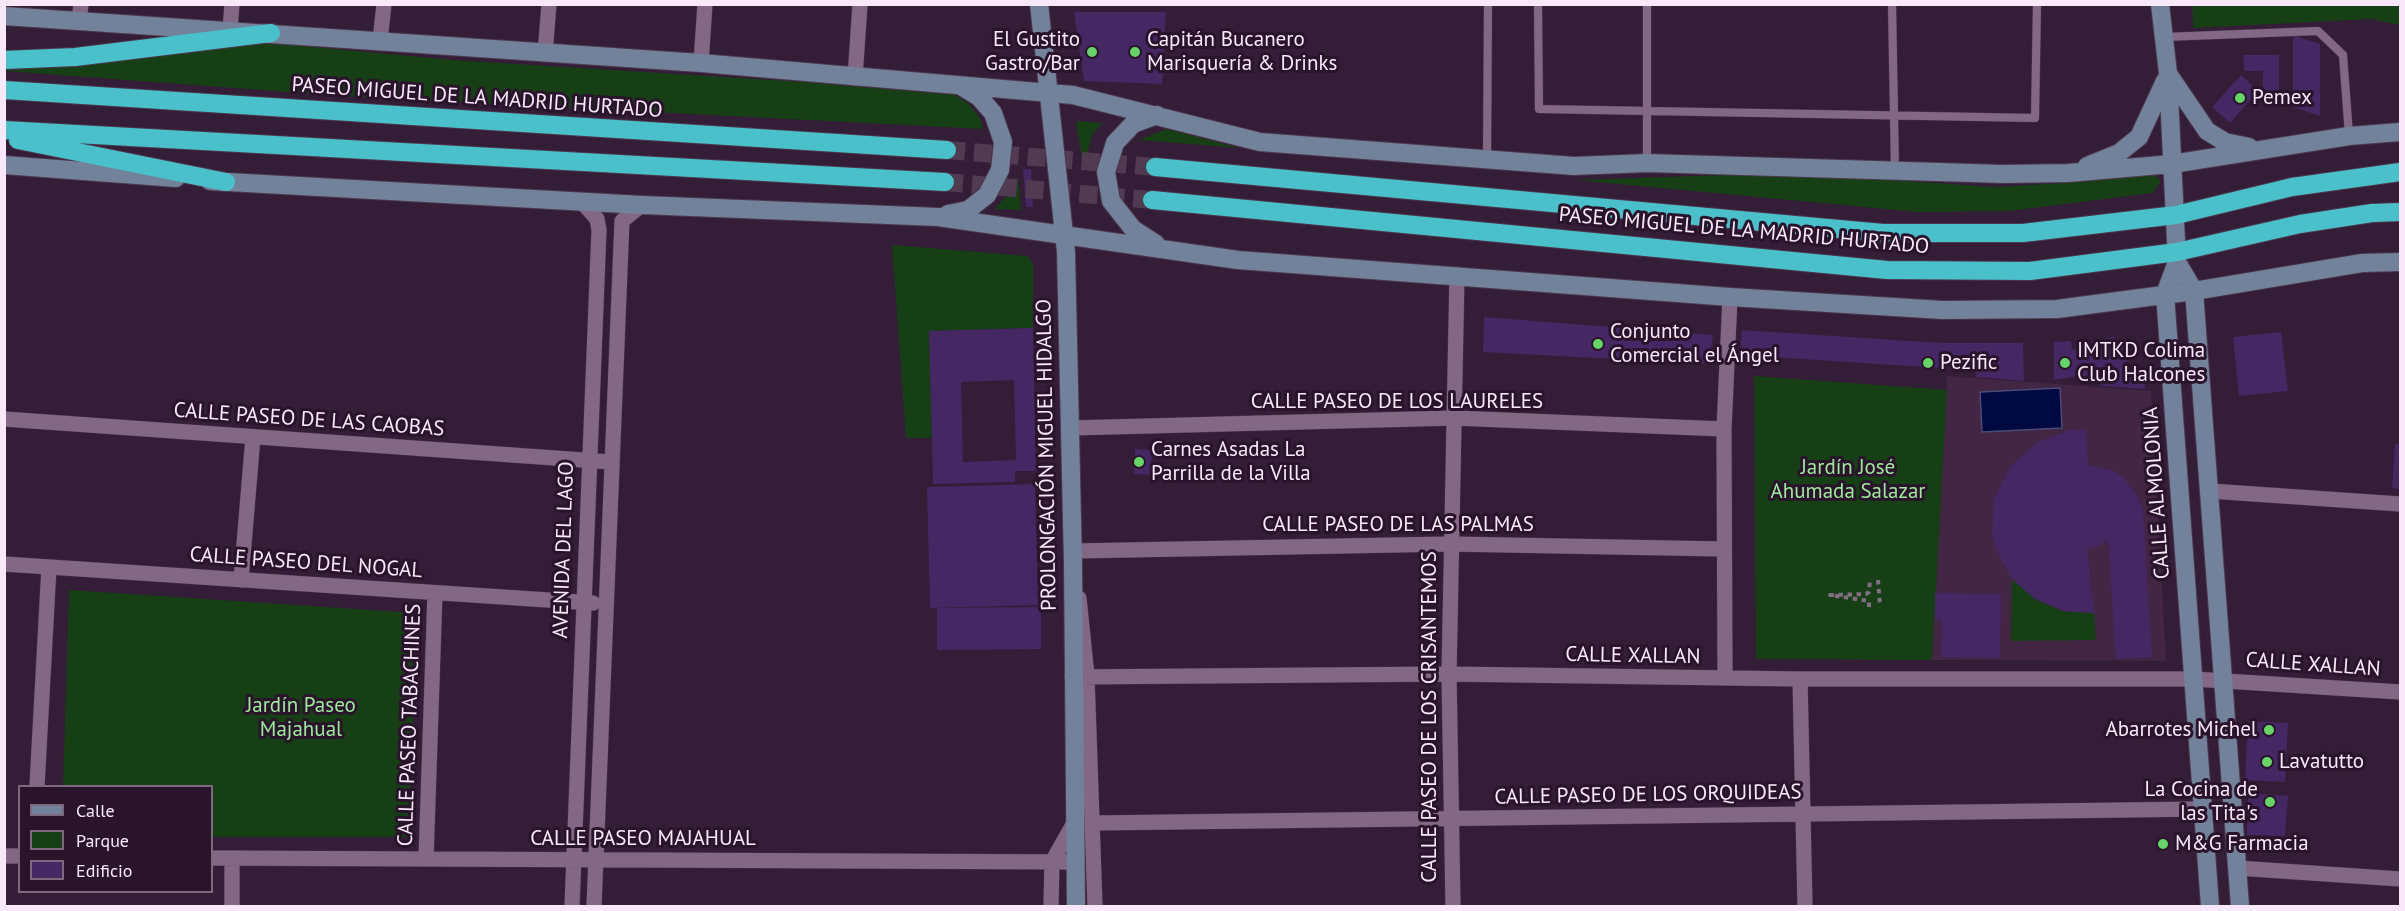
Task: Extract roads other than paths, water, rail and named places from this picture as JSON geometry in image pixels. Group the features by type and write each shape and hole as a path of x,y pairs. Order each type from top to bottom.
{"highway":[{"path":"4,60 75,57 271,33"},
{"name":"PASEO MIGUEL DE LA MADRID HURTADO","path":"4,90 947,150"},
{"path":"4,130 945,182"},
{"path":"4,137 226,182"},
{"name":"PASEO MIGUEL DE LA MADRID HURTADO","path":"1155,167 1883,233 2023,233 2176,215 2292,187 2400,172"},
{"name":"PASEO MIGUEL DE LA MADRID HURTADO","path":"1152,200 1887,270 2030,271 2177,257 2300,224 2372,213 2400,212"}],"street":[{"path":"230,31 232,4"},
{"path":"380,41 384,4"},
{"path":"545,54 549,4"},
{"path":"701,63 705,4"},
{"path":"855,78 860,4"},
{"name":"PROLONGACIÓN MIGUEL HIDALGO","path":"1039,4 1064,234 1073,557 1080,676 1074,823 1076,906"},
{"path":"2160,4 2168,74 2177,257 2194,291 2240,906"},
{"path":"4,16 80,13 230,31 701,63 855,78 958,84 1073,95 1260,142 1574,166 1647,164 2003,174 2068,173 2172,164 2349,136 2400,132"},
{"path":"2168,74 2207,131 2225,142 2261,149"},
{"path":"2068,173 2119,153 2139,137 2168,74"},
{"path":"938,217 968,210 987,195 1000,170 1003,142 993,113 979,97 958,84"},
{"path":"1157,115 1133,124 1115,143 1106,172 1111,201 1133,229 1161,247"},
{"path":"4,165 226,182 642,205 938,217 1161,247 1238,260 1730,297 1943,310 2057,309 2194,291 2362,263 2400,262"},
{"name":"AVENIDA DEL LAGO","path":"572,906 572,860 599,230 597,219 581,201"},
{"name":"AVENIDA DEL LAGO","path":"594,906 594,860 622,221 642,205"},
{"name":"CALLE ALMOLONIA","path":"2177,257 2165,294 2210,906"},
{"name":"CALLE PASEO DE LOS CRISANTEMOS","path":"1453,906 1449,674 1457,275"},
{"path":"1725,678 1724,429 1730,297"},
{"path":"592,383 615,383"},
{"name":"CALLE PASEO DE LOS LAURELES","path":"1071,428 1454,418 1724,429"},
{"name":"CALLE PASEO DE LAS CAOBAS","path":"4,419 611,462"},
{"path":"241,580 253,437"},
{"path":"2210,491 2400,504"},
{"name":"CALLE PASEO DE LAS PALMAS","path":"1073,557 1450,544 1724,549"},
{"name":"CALLE PASEO DEL NOGAL","path":"4,564 605,604"},
{"path":"37,785 49,567"},
{"name":"CALLE PASEO TABACHINES","path":"426,859 435,592"},
{"name":"CALLE XALLAN","path":"1080,676 1449,674 1800,679 2193,679 2400,692"},
{"path":"1080,676 1094,824 1095,906"},
{"path":"1800,679 1805,906"},
{"name":"CALLE PASEO DE LOS ORQUIDEAS","path":"1094,824 2203,809"},
{"path":"1051,906 1052,862 1074,823"},
{"name":"CALLE PASEO MAJAHUAL","path":"213,858 1075,862"},
{"path":"232,858 232,906"},
{"path":"2237,868 2400,879"}],"lane":[{"path":"1486,161 1488,4"},
{"path":"1538,4 1539,109 2035,118 2037,4"},
{"path":"1647,4 1647,164"},
{"path":"1892,4 1895,170"},
{"path":"2164,37 2318,31 2343,55 2349,136"}],"tunnel":[{"path":"947,150 1155,167"},
{"path":"945,182 1152,200"}],"place":[{"name":"El Gustito Gastro/Bar","path":"1092,52"},
{"name":"Capitán Bucanero Marisquería & Drinks","path":"1135,52"},
{"name":"Pemex","path":"2240,98"},
{"name":"Conjunto Comercial el Ángel","path":"1598,344"},
{"name":"Pezific","path":"1928,363"},
{"name":"IMTKD Colima Club Halcones","path":"2065,363"},
{"name":"Carnes Asadas La Parrilla de la Villa","path":"1139,462"},
{"name":"Abarrotes Michel","path":"2269,730"},
{"name":"Lavatutto","path":"2267,762"},
{"name":"La Cocina de las Tita's","path":"2270,802"},
{"name":"M&G Farmacia","path":"2163,844"}],"park label":[{"name":"Jardín José Ahumada Salazar","path":"1848,480"},
{"name":"Jardín Paseo Majahual","path":"301,718"}]}
